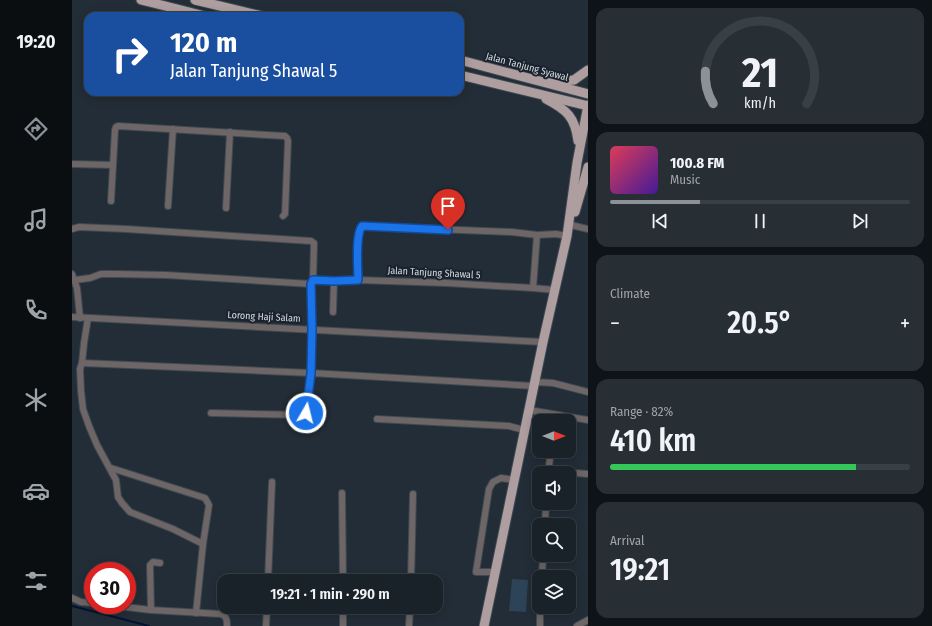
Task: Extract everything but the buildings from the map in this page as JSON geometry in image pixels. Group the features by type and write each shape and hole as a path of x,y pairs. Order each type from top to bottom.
{"main road":[{"path":"141,0 188,12"},
{"path":"195,0 245,12"},
{"name":"Jalan Tanjung Syawal","path":"464,61 588,94"},
{"path":"535,81 558,82 574,80 588,70"},
{"path":"464,76 588,105 568,236"},
{"path":"536,94 554,103 569,114 576,127 578,163"},
{"path":"484,626 543,342 568,236 588,167"}],"street":[{"path":"111,201 116,127 118,126 285,136 287,138 285,214 283,216"},
{"path":"168,206 172,129"},
{"path":"226,208 230,132"},
{"path":"72,164 113,165"},
{"path":"571,225 588,229"},
{"path":"358,280 359,230 362,226 512,232 537,235 556,234 568,236"},
{"path":"73,227 311,241 314,243 311,373 307,409 304,416 211,413"},
{"path":"533,288 537,235"},
{"path":"72,274 78,288 80,318"},
{"name":"Jalan Tanjung Shawal 5","path":"75,280 101,274 123,274 312,282 358,280 555,290"},
{"path":"333,312 334,281"},
{"name":"Lorong Haji Salam","path":"72,317 543,342"},
{"path":"88,318 80,369 83,409 97,445 111,468 116,480 118,496 130,512 173,529 203,544"},
{"path":"82,363 534,384 553,383 588,392"},
{"path":"529,410 542,414"},
{"path":"377,419 509,426 524,430"},
{"path":"576,419 588,420"},
{"path":"111,468 205,498 209,505 203,544 196,613"},
{"path":"576,473 588,474"},
{"path":"494,572 476,572 489,489 493,482 501,478 514,480"},
{"path":"268,574 272,482"},
{"path":"342,493 343,574"},
{"path":"411,574 413,494"},
{"path":"151,610 150,565 153,562 160,563"},
{"path":"72,598 84,602"},
{"path":"136,608 224,615 227,618 227,626"},
{"path":"266,626 267,614"},
{"path":"343,614 344,626"},
{"path":"409,626 410,614"},
{"path":"540,614 540,626"},
{"path":"577,626 588,620"}],"shaded area":[{"path":"512,579 528,580 526,612 509,611"}],"waterway":[{"path":"72,606 149,626"}],"route":[{"path":"306,413 311,373 311,284 313,280 358,280 359,230 362,226 448,230"}]}
